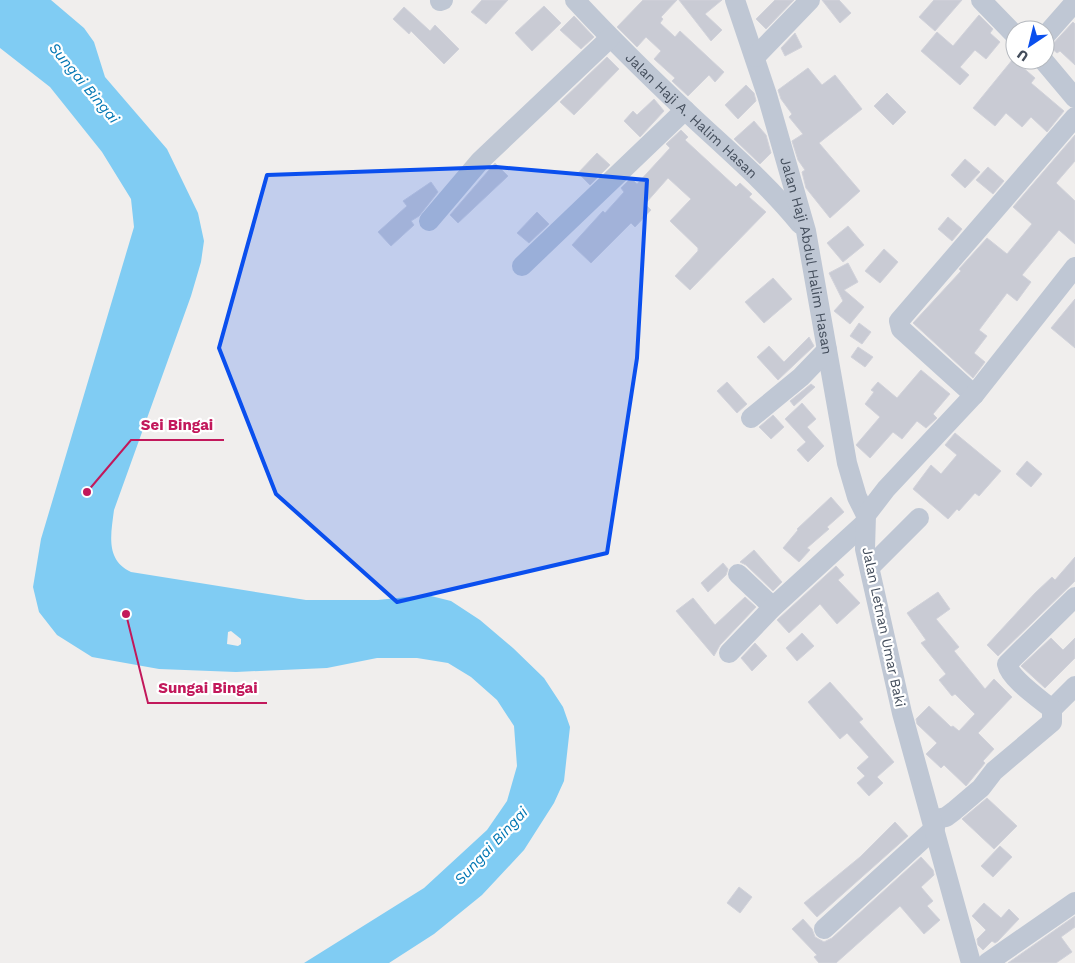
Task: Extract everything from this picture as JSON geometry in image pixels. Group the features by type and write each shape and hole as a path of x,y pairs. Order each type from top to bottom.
{"street":[{"name":"Jalan Haji A. Halim Hasan","path":"575,0 610,38 775,194 806,231"},
{"name":"Jalan Haji Abdul Halim Hasan","path":"735,0 755,57 806,231 847,462 857,497 866,519"},
{"path":"755,57 810,0"},
{"path":"981,0 1005,25"},
{"path":"1055,25 1075,2"},
{"path":"429,221 480,162 610,38"},
{"path":"1051,70 1075,98"},
{"path":"522,266 685,110"},
{"path":"974,395 901,329 900,321 1075,117"},
{"path":"729,653 773,607 866,519 886,489 974,395 1075,267"},
{"path":"751,418 801,377 827,350"},
{"path":"870,567 919,518"},
{"name":"Jalan Letnan Umar Baki","path":"866,519 865,549 902,713 971,963"},
{"path":"738,574 773,607"},
{"path":"824,929 934,824 954,811 981,788 994,771 1048,727 1054,717 1052,709 1016,678 1008,669 1008,664 1075,597"},
{"path":"1052,709 1075,686"},
{"path":"987,963 1075,902"}],"highlighted area":[{"path":"496,167 647,180 637,358 607,553 397,602 276,494 219,348 267,175"}],"water":[{"path":"0,0 51,0 84,28 94,42 105,77 167,149 198,213 204,241 201,262 191,296 114,510 111,537 113,553 117,561 131,572 306,600 378,600 427,595 451,601 480,620 513,648 544,678 563,707 570,727 564,781 554,803 524,850 482,895 434,934 389,963 304,963 424,888 487,830 507,801 517,766 514,726 497,700 471,677 448,663 417,658 377,658 327,668 236,672 159,669 92,657 57,635 39,612 33,587 41,539 134,227 131,199 102,152 50,87 0,48","holes":["231,631 241,639 241,644 238,646 227,644 228,632"]}],"building":[{"path":"482,0 508,0 486,24 471,12"},
{"path":"643,0 677,0 661,17 663,19 660,23 675,37 680,31 724,72 715,82 709,75 688,96 672,81 675,78 654,59 661,51 646,37 637,47 617,27"},
{"path":"679,0 722,0 705,14 722,30 711,41"},
{"path":"775,0 794,0 766,29 756,19"},
{"path":"822,0 839,0 851,13 840,23"},
{"path":"934,0 962,0 935,31 919,17"},
{"path":"544,6 561,23 532,51 515,33"},
{"path":"404,7 430,31 435,25 459,49 444,64 411,31 409,34 393,19"},
{"path":"979,15 993,29 990,33 1000,42 986,59 975,50 960,67 969,75 960,85 921,51 937,32 953,46"},
{"path":"574,16 594,37 581,49 560,30"},
{"path":"1073,22 1075,24 1075,65 1060,51 1057,53 1055,51 1055,42"},
{"path":"795,33 802,47 785,56 781,48"},
{"path":"607,57 619,69 574,115 560,102"},
{"path":"808,68 822,85 835,75 862,109 819,143 860,191 830,218 806,188 802,172 805,170 798,160 792,141 803,134 789,117 792,114 781,99 778,90"},
{"path":"1005,69 1026,70 1035,78 1031,83 1064,111 1047,132 1031,117 1022,127 1006,113 995,126 973,108"},
{"path":"746,85 754,93 756,101 738,119 725,105"},
{"path":"887,93 906,112 893,125 874,106"},
{"path":"654,99 664,111 640,137 624,121 633,111 637,115"},
{"path":"754,121 766,135 771,153 760,164 734,139"},
{"path":"681,130 688,137 685,140 736,187 740,183 752,194 749,197 766,212 690,290 675,276 698,251 698,248 670,221 691,199 668,178 645,204 651,210 635,227 631,223 591,263 572,245 603,211 605,213 624,192 621,188 631,178 637,184 670,148 666,144"},
{"path":"1075,135 1075,161 1056,183 1075,201 1075,244 1059,230 1022,275 1031,282 1017,301 1007,293 979,330 987,336 974,353 985,362 973,378 913,323 961,271 959,269 987,238 1007,254 1032,224 1013,207"},
{"path":"597,153 610,165 590,185 578,173"},
{"path":"965,159 980,172 965,188 951,175"},
{"path":"495,163 508,176 458,223 450,215"},
{"path":"988,167 1004,181 993,194 976,180"},
{"path":"431,182 438,192 419,216 411,221 414,225 391,246 378,232 407,206 403,201"},
{"path":"537,212 549,224 529,243 517,233"},
{"path":"948,217 962,229 952,241 938,229"},
{"path":"848,226 864,245 843,262 827,243"},
{"path":"884,249 898,262 880,283 865,271"},
{"path":"848,263 858,282 844,290 864,307 850,324 834,311 843,301 829,273"},
{"path":"773,278 792,299 764,323 745,302"},
{"path":"1075,299 1075,348 1051,328"},
{"path":"859,323 871,332 862,344 850,336"},
{"path":"809,337 814,346 778,380 757,357 769,346 784,362"},
{"path":"858,347 873,357 865,367 851,357"},
{"path":"921,370 950,394 933,414 937,418 926,428 917,421 902,439 893,432 870,458 856,445 880,417 865,404 874,392 871,390 878,382 897,398"},
{"path":"727,382 747,404 737,413 717,391"},
{"path":"811,384 815,387 794,406 790,401"},
{"path":"802,403 816,419 807,427 824,446 808,462 797,450 806,442 785,419"},
{"path":"773,415 784,427 771,439 759,427"},
{"path":"955,433 1001,471 979,496 975,493 959,511 957,509 948,519 913,489 931,465 941,474 957,455 945,445"},
{"path":"1027,461 1042,474 1031,487 1016,474"},
{"path":"831,497 844,512 827,527 829,529 807,548 810,550 799,562 783,548 797,529"},
{"path":"754,550 782,582 773,591 746,565 740,562"},
{"path":"1075,557 1075,581 998,656 987,645 1035,593 1052,577 1055,580"},
{"path":"723,563 728,569 726,575 708,592 701,583"},
{"path":"836,566 844,575 838,580 860,603 837,624 820,604 789,633 777,620"},
{"path":"938,592 950,609 936,619 959,647 954,651 985,689 994,679 1012,697 978,733 994,749 983,761 985,763 966,786 944,765 941,768 926,754 937,743 917,724 916,719 929,706 951,727 953,726 959,731 975,714 955,694 952,696 939,680 946,674 921,643 926,640 907,613"},
{"path":"745,597 756,607 720,645 714,656 676,611 693,598 715,625"},
{"path":"802,633 814,646 797,661 786,648"},
{"path":"1051,638 1063,650 1075,638 1075,658 1045,688 1021,666"},
{"path":"755,643 767,656 752,671 741,658"},
{"path":"830,682 863,719 859,722 894,762 877,777 883,783 869,796 857,783 865,776 857,768 869,757 847,733 840,739 808,702"},
{"path":"987,798 1017,826 994,849 962,819"},
{"path":"895,822 908,836 817,917 804,903 860,857"},
{"path":"1000,846 1012,857 993,877 981,866"},
{"path":"921,857 933,870 934,875 921,887 933,901 927,906 940,920 924,934 900,906 836,963 819,963 814,957 817,955 792,929 803,919 812,929 815,937 824,942 832,938"},
{"path":"739,887 752,897 740,913 727,903"},
{"path":"984,903 1001,918 1009,909 1019,919 998,941 995,943 992,941 983,950 978,945 977,939 986,930 972,916"},
{"path":"1075,916 1075,927 1061,937 1072,952 1056,963 1008,963"}],"place":[{"name":"Sei Bingai","path":"87,492"},
{"name":"Sungai Bingai","path":"126,614"}]}
